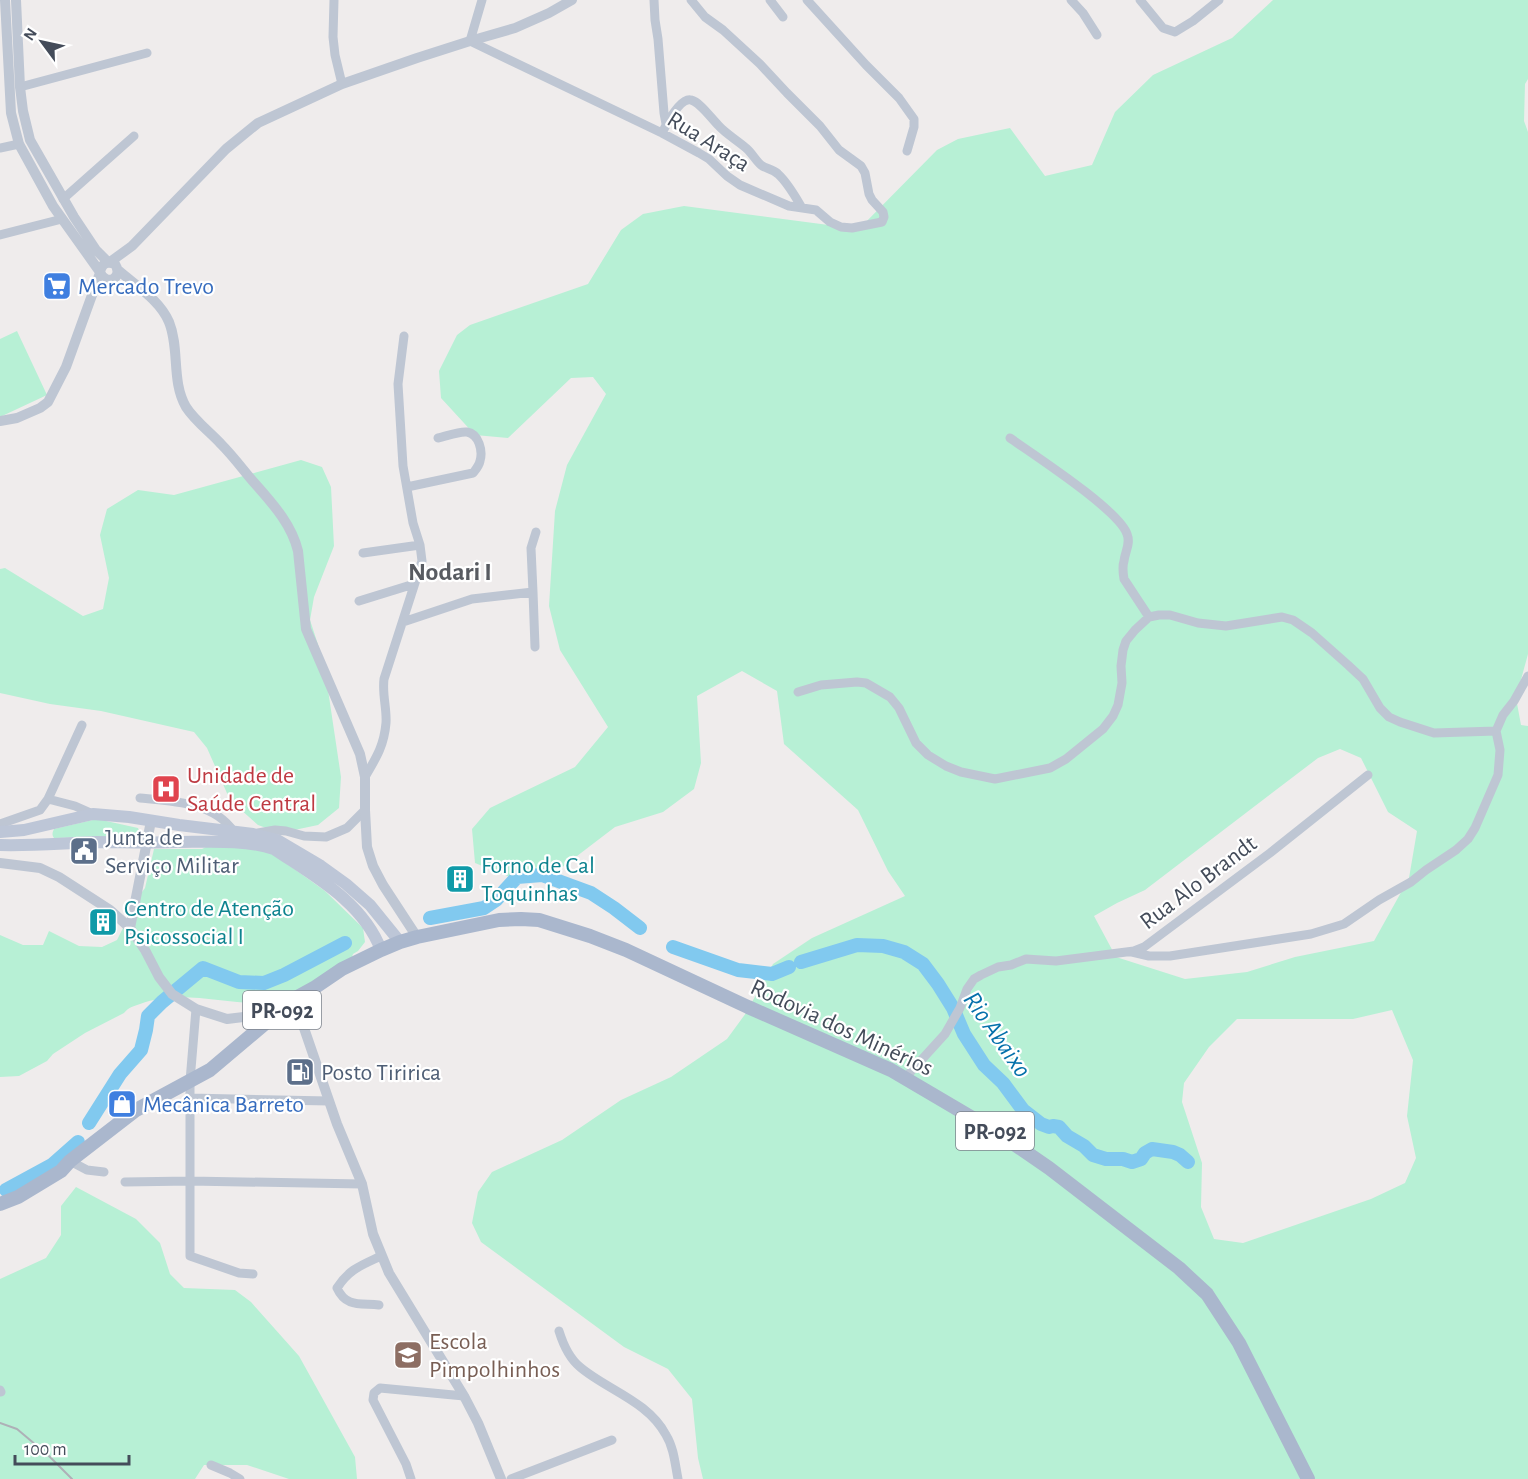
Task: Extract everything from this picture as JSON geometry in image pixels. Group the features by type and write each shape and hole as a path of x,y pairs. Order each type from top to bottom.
{"main road":[{"path":"0,832 24,830 93,814 253,834 276,840 321,866 346,884 370,905 400,942"},
{"path":"38,826 42,844"},
{"path":"0,845 207,842 255,844 274,849 351,905 376,937 381,950"},
{"name":"Rodovia dos Minérios","path":"381,950 417,937 499,920 530,920 562,927 626,950 747,1007 891,1070 998,1132 1049,1168 1179,1268 1207,1294 1239,1343 1308,1479"},
{"name":"PR-092","path":"0,1204 18,1197 61,1171 70,1161 136,1110 210,1070 294,999 342,969 381,950"}],"street":[{"path":"4,0 4,61 11,113 19,144 62,219 105,276 138,287"},
{"path":"16,0 22,111 30,140 63,199 96,250 160,306 170,324 174,340 177,379 187,408 273,504 288,524 295,539 306,629 360,754 365,777 367,847 373,866 383,885 417,937"},
{"path":"333,0 333,37 342,84"},
{"path":"470,41 482,0"},
{"path":"113,266 226,149 258,123 342,84 515,28 572,0"},
{"path":"654,0 664,129"},
{"name":"Rua Araça","path":"470,41 664,129 709,159 740,185 789,206 816,210 835,225 852,228 882,222 883,212 876,206 869,194 865,173 861,166 839,150 820,126 760,64 723,30 705,17 691,0"},
{"path":"770,0 783,17"},
{"path":"807,0 899,98 914,119 915,127 907,151"},
{"path":"1071,0 1083,13 1097,35"},
{"path":"1140,0 1163,28 1175,32 1219,0"},
{"path":"20,87 147,53"},
{"path":"664,129 684,101 689,99 693,101 704,109 724,131 744,146 760,165 777,173 802,208"},
{"path":"63,199 134,136"},
{"path":"0,148 19,144"},
{"path":"0,235 62,219"},
{"path":"105,276 101,267 104,264 113,266"},
{"path":"105,276 114,278 117,274 113,266"},
{"path":"0,421 17,418 48,402 66,367 90,303 105,276"},
{"path":"365,777 381,750 386,722 384,680 422,561 403,466 398,384 404,336"},
{"path":"407,487 473,473 480,464 481,454 478,442 473,435 466,432 438,438"},
{"path":"1010,438 1107,509 1124,527 1129,543 1122,572 1124,579 1149,617"},
{"path":"535,647 531,548 536,532"},
{"path":"363,553 420,545"},
{"path":"359,601 414,584"},
{"path":"403,622 472,599 533,592"},
{"path":"798,692 821,685 866,683 890,697 899,708 916,743 928,755 961,772 996,779 1050,768 1066,759 1103,729 1118,705 1122,683 1123,650 1126,641 1149,617 1170,615 1198,623 1226,626 1275,617 1289,618 1312,633 1363,679 1380,708 1389,717 1434,733 1496,731"},
{"path":"1127,951 1149,956 1170,956 1311,934 1344,924 1411,882 1456,850 1468,839 1475,828 1498,775 1500,750 1496,731 1528,676"},
{"path":"1514,701 1528,698"},
{"path":"0,824 40,810 48,799 82,725"},
{"name":"Rua Alo Brandt","path":"905,1078 945,1034 974,979 998,967 1026,959 1056,961 1134,951 1144,947 1368,776"},
{"path":"140,798 185,802 227,822 234,832"},
{"path":"48,799 75,806 93,814"},
{"path":"253,834 275,830 304,836 326,837 348,828 365,810"},
{"path":"130,928 152,821"},
{"path":"0,863 40,868 59,877 110,910 130,928 159,977 172,994 196,1010 227,1019 280,1012"},
{"path":"294,999 329,1101 362,1184 373,1234 381,1256 464,1396 501,1479"},
{"path":"196,1010 190,1081 190,1256 239,1273 253,1274"},
{"path":"190,1098 329,1101"},
{"path":"70,1161 87,1170 104,1172"},
{"path":"125,1182 190,1180 362,1184"},
{"path":"380,1305 350,1303 341,1296 337,1288 345,1276 381,1256"},
{"path":"559,1331 563,1344 578,1366 640,1407 662,1427 673,1452 678,1479"},
{"path":"411,1479 406,1464 373,1400 374,1392 380,1388 464,1396"},
{"path":"511,1479 612,1440"},
{"path":"211,1465 240,1479"}],"green space":[{"path":"1273,0 1528,0 1528,79 1525,84 1524,121 1528,132 1528,654 1516,698 1521,725 1528,726 1528,1479 703,1479 698,1458 692,1399 668,1369 624,1347 481,1242 472,1223 478,1192 492,1172 562,1140 621,1100 671,1077 727,1039 746,1013 773,964 812,938 905,896 888,871 858,810 784,744 777,691 742,671 697,696 701,763 694,789 663,812 615,827 560,869 525,883 475,863 472,829 490,808 575,767 608,727 560,650 549,606 555,511 567,465 606,394 593,377 571,378 508,438 475,435 441,398 439,371 457,335 470,325 588,284 621,230 643,214 684,206 859,229 937,150 958,139 1010,128 1045,176 1092,165 1115,112 1153,75 1232,38","holes":["1340,749 1361,758 1388,812 1417,831 1409,878 1374,941 1295,957 1247,972 1185,979 1116,957 1094,916 1145,890 1318,758","1392,1010 1413,1060 1407,1116 1416,1158 1405,1183 1371,1199 1243,1243 1214,1239 1201,1207 1202,1163 1182,1102 1184,1083 1209,1047 1237,1019 1353,1019"]},
{"path":"17,331 47,395 0,417 0,339"},
{"path":"301,460 322,467 331,487 334,546 314,597 310,620 324,663 341,777 339,808 318,825 280,833 258,825 230,800 207,748 194,732 101,711 50,704 0,693 0,569 5,568 83,616 103,609 109,578 100,535 107,509 138,490 174,495"},
{"path":"97,819 138,828 140,833 135,836 54,838 53,836 54,829"},
{"path":"208,846 265,848 325,891 363,928 365,942 353,954 348,964 332,977 290,999 261,1003 191,997 157,999 130,1008 85,1033 53,1054 47,1061 19,1076 0,1077 0,935 23,945 43,945 49,931 79,946 102,947 117,940 145,888 154,849 202,849"},
{"path":"76,1187 136,1219 160,1243 170,1274 184,1288 235,1290 251,1302 299,1356 355,1457 357,1479 289,1479 247,1465 204,1465 195,1479 0,1479 0,1279 46,1258 61,1235 61,1206"}],"waterway":[{"name":"Rio Abaixo","path":"430,918 484,908 496,900 517,877 542,875 591,893 640,928"},
{"name":"Rio Abaixo","path":"89,1123 120,1074 141,1050 148,1016 203,968 239,982 264,983 345,943"},
{"name":"Rio Abaixo","path":"801,962 857,945 883,946 904,952 923,964 938,984 953,1008 964,1034 984,1065 1003,1083 1023,1110 1041,1124 1059,1127 1067,1136 1084,1146 1093,1155 1106,1159 1123,1159 1132,1162 1141,1159 1152,1149 1173,1152 1188,1162"},
{"name":"Rio Abaixo","path":"673,947 738,970 772,974 789,967"},
{"name":"Rio Abaixo","path":"6,1190 52,1165 78,1142"}],"railway":[{"path":"0,1423 17,1429 72,1479"}],"place":[{"name":"Mercado Trevo","path":"57,286"},
{"name":"Unidade de Saúde Central","path":"166,789"},
{"name":"Junta de Serviço Militar","path":"84,851"},
{"name":"Forno de Cal Toquinhas","path":"460,879"},
{"name":"Centro de Atenção Psicossocial I","path":"103,922"},
{"name":"Posto Tiririca","path":"300,1072"},
{"name":"Mecânica Barreto","path":"122,1104"},
{"name":"Escola Pimpolhinhos","path":"408,1355"}],"district":[{"name":"Nodari I","path":"450,571"}]}
